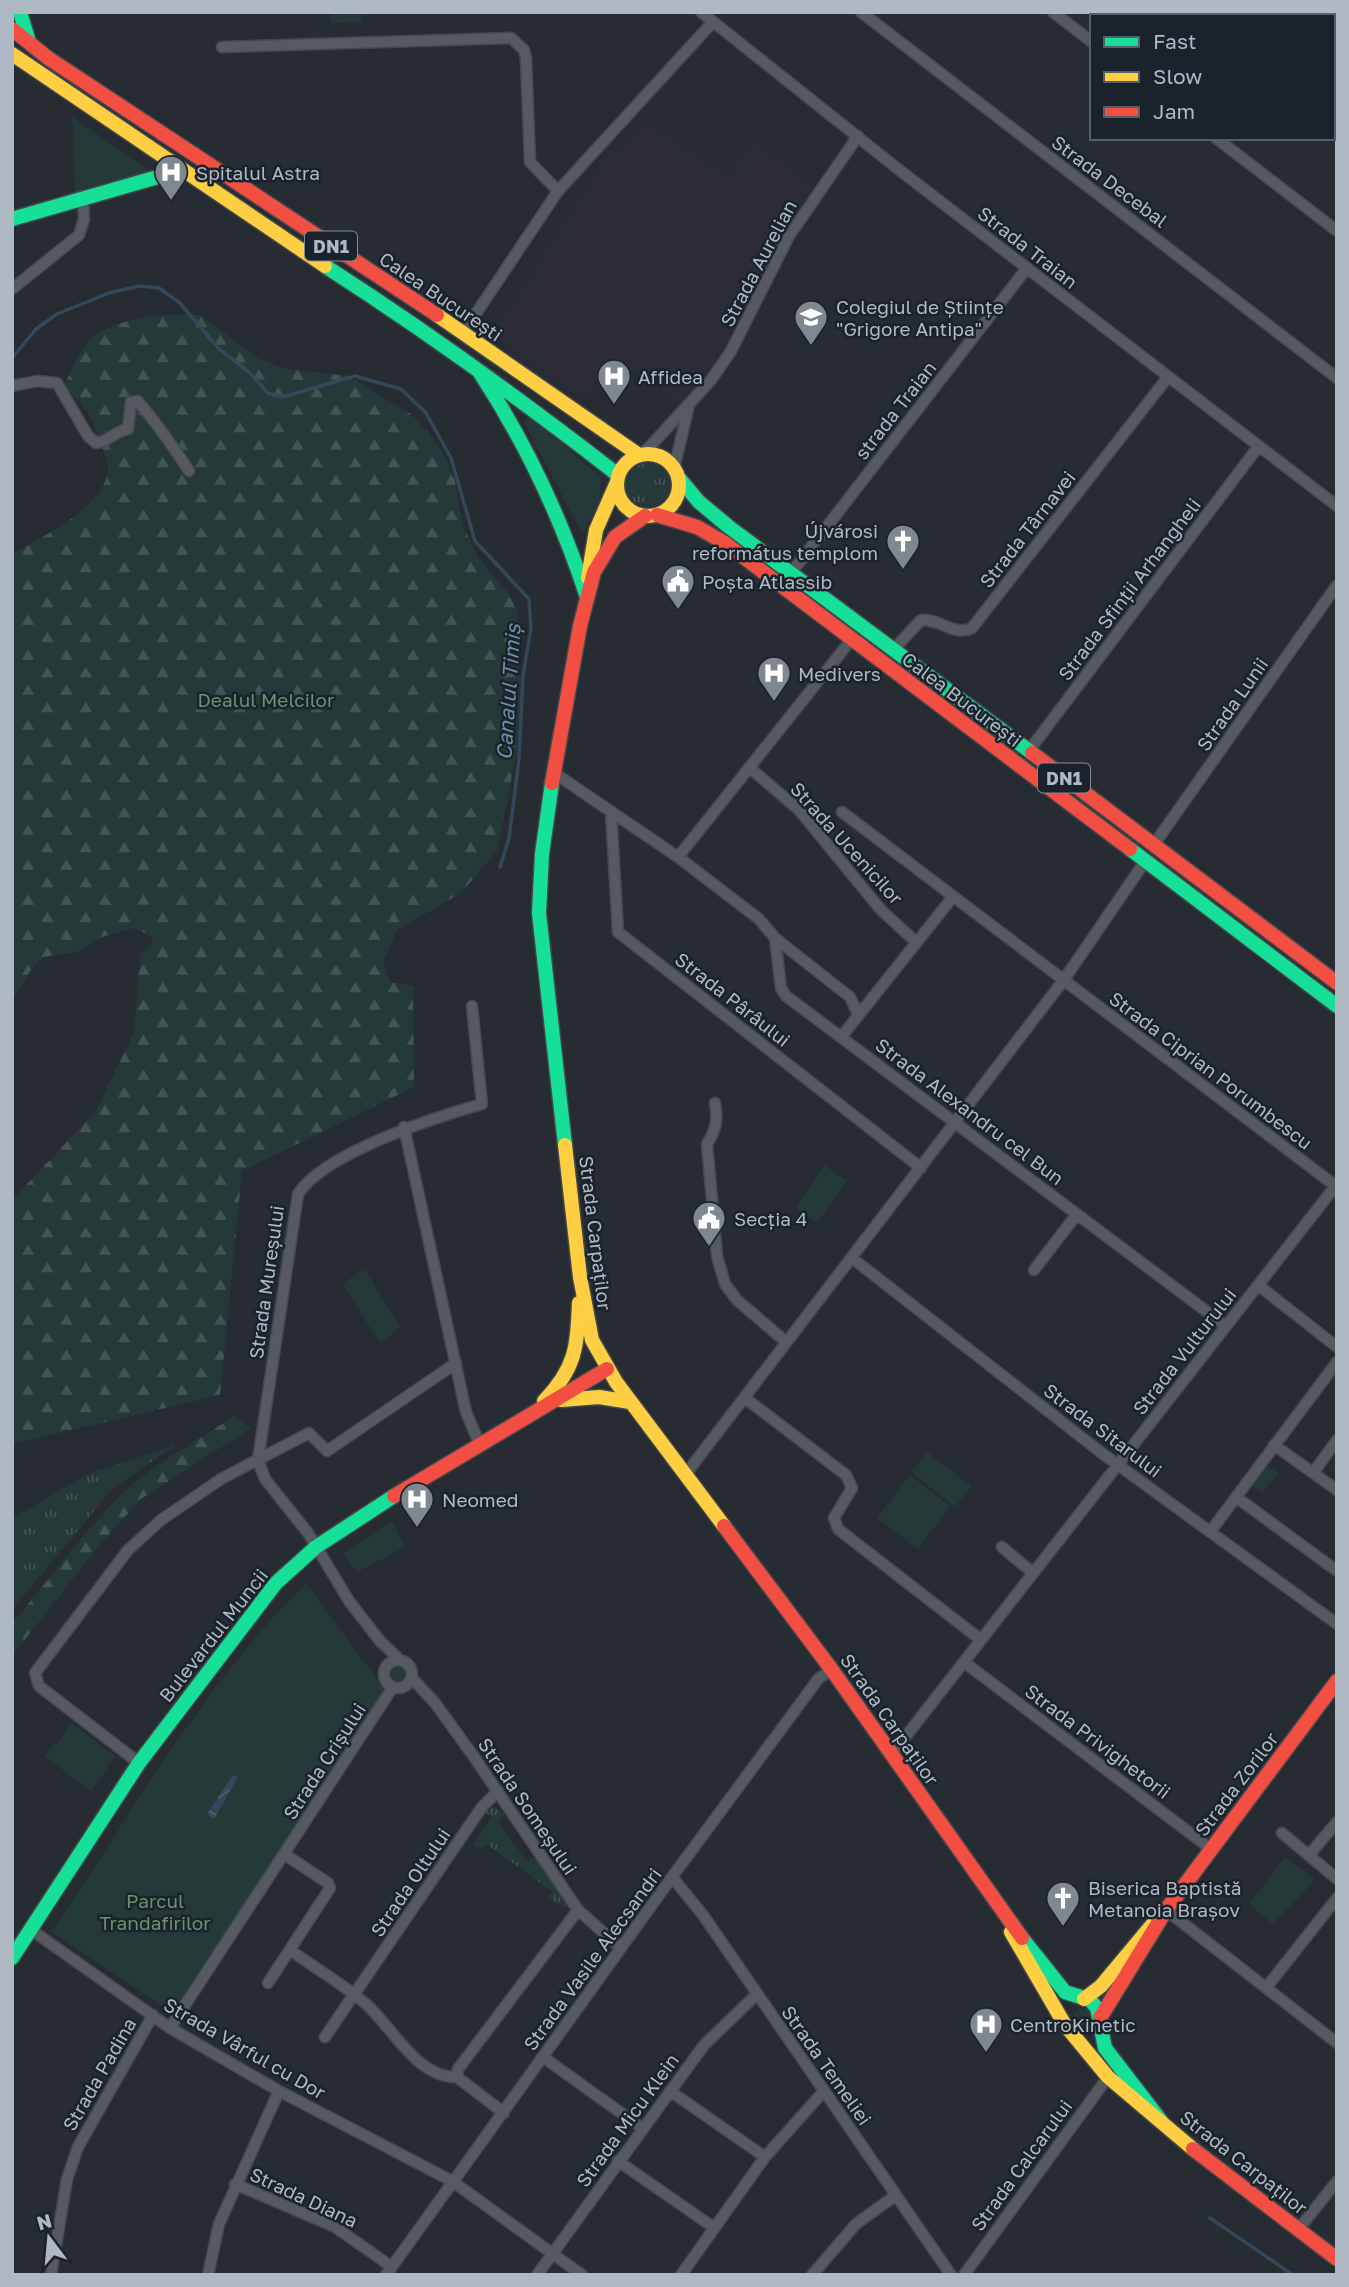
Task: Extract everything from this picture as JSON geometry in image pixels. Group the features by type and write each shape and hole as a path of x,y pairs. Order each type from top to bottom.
{"main road":[{"path":"20,12 32,47"},
{"name":"Calea București","path":"12,29 32,47 641,454"},
{"name":"Calea București","path":"12,54 477,369 617,478"},
{"path":"12,219 182,170"},
{"path":"477,369 505,414 550,503 575,557 587,597"},
{"path":"617,478 624,464 641,454"},
{"name":"DN1","path":"641,454 661,457 676,473"},
{"path":"651,515 673,504 679,486 676,473"},
{"name":"Calea București","path":"676,473 699,502 791,573 1028,752 1155,843 1337,983"},
{"name":"DN1","path":"617,478 621,501 627,509 651,515"},
{"name":"Strada Carpaților","path":"617,478 592,545 587,597 543,838 539,913 580,1277 592,1340 607,1369 630,1402 832,1670 1003,1914 1065,1992 1097,2008 1111,2058 1161,2121"},
{"name":"Calea București","path":"651,515 697,527 725,543 1337,1006"},
{"name":"Strada Carpaților","path":"587,597 611,541 621,530 651,515"},
{"name":"Bulevardul Muncii","path":"526,1419 562,1384 574,1364 580,1277"},
{"name":"Bulevardul Muncii","path":"12,1958 139,1763 256,1606 316,1547 384,1501 607,1369"},
{"name":"Bulevardul Muncii","path":"556,1401 600,1397 630,1402"},
{"name":"Strada Zorilor","path":"1099,2021 1166,1910 1337,1681"},
{"name":"Strada Zorilor","path":"1082,1999 1101,1986 1136,1941 1166,1910"},
{"name":"Strada Carpaților","path":"1003,1914 1026,1960 1063,2020 1108,2077 1337,2259"},
{"path":"1063,2020 1069,2004 1082,1999"},
{"path":"1074,2034 1086,2035 1099,2021"}],"street":[{"name":"Strada Traian","path":"701,12 1027,268 1337,506"},
{"name":"Strada Decebal","path":"861,12 1337,378"},
{"path":"1053,12 1090,40"},
{"path":"463,333 558,191 712,23"},
{"path":"222,47 511,37 524,50 526,58 530,162 558,191"},
{"name":"Strada Aurelian","path":"641,454 688,406 731,351 789,236 858,136"},
{"path":"1219,140 1337,231"},
{"path":"12,289 79,234 84,219 83,200"},
{"name":"strada Traian","path":"791,573 1027,268"},
{"name":"Strada Târnavei","path":"893,649 921,620 931,619 961,631 972,628 1168,377"},
{"path":"12,386 37,381 57,383 92,443 106,442 119,430 128,429 128,407 131,402 138,401 147,416 158,423 189,471"},
{"name":"Strada Aurelian","path":"676,473 688,406"},
{"name":"Strada Sfinții Arhangheli","path":"1028,752 1258,447"},
{"name":"Strada Lunii","path":"1155,843 1337,585"},
{"path":"678,857 851,640"},
{"name":"Strada Ucenicilor","path":"750,768 799,810 881,910 916,942"},
{"path":"553,772 678,857 759,919 775,938 850,997 858,1014"},
{"name":"Strada Pârâului","path":"611,812 616,926 620,935 921,1168"},
{"path":"842,813 1063,981"},
{"path":"685,1475 1063,981 1146,860"},
{"path":"842,1036 952,898"},
{"name":"Strada Alexandru cel Bun","path":"775,938 783,993 1226,1326"},
{"name":"Strada Ciprian Porumbescu","path":"1063,981 1336,1186"},
{"name":"Strada Mureșului","path":"258,1460 298,1194 318,1173 404,1127 482,1104 472,1006"},
{"path":"715,1103 718,1118 715,1132 707,1144 721,1273 737,1300 786,1342"},
{"path":"404,1127 466,1412 480,1445"},
{"name":"Strada Vulturului","path":"892,1754 1336,1186"},
{"path":"1034,1270 1077,1214"},
{"name":"Strada Sitarului","path":"852,1258 1118,1465 1335,1618"},
{"path":"1258,1285 1337,1347"},
{"path":"1210,1532 1337,1362"},
{"path":"139,1763 39,1686 36,1673 113,1570 144,1535 194,1495 309,1433 327,1451 456,1363"},
{"path":"745,1398 843,1471 852,1488 834,1518 838,1529 981,1640"},
{"path":"1313,1473 1337,1440"},
{"path":"1275,1445 1337,1490"},
{"path":"258,1460 265,1479 316,1547"},
{"path":"1236,1497 1337,1572"},
{"name":"Strada Someșului","path":"316,1547 337,1583 380,1641 409,1665 412,1678 435,1703 499,1791 578,1910 621,1948"},
{"path":"1002,1547 1033,1573"},
{"name":"Strada Someșului","path":"380,1641 386,1682 393,1687"},
{"path":"385,1669 390,1662 400,1660"},
{"name":"Strada Privighetorii","path":"964,1662 1211,1849"},
{"name":"Strada Vasile Alecsandri","path":"389,2271 672,1877 819,1678 832,1670"},
{"path":"393,1687 406,1685 412,1678"},
{"name":"Strada Crișului","path":"170,2028 393,1687"},
{"name":"Strada Oltului","path":"325,2037 482,1807 499,1791"},
{"path":"1309,1855 1337,1822"},
{"path":"1282,1833 1337,1879"},
{"path":"268,1983 330,1886 284,1854"},
{"name":"Strada Temeliei","path":"672,1877 703,1916 951,2275"},
{"path":"1266,1988 1337,1898"},
{"path":"457,2077 458,2069 578,1910"},
{"path":"1166,1910 1337,2043"},
{"name":"Strada Vârful cu Dor","path":"30,1929 170,2028 279,2091 452,2181 582,2275"},
{"path":"290,1950 380,2018 406,2050 424,2064 446,2078 457,2077 504,2113"},
{"name":"Strada Micu Klein","path":"537,2275 704,2045 756,1995"},
{"name":"Strada Padina","path":"51,2275 67,2179 78,2147 153,2015"},
{"path":"543,2057 642,2128"},
{"name":"Strada Calcarului","path":"964,2275 1108,2077"},
{"path":"208,2275 219,2224 279,2091"},
{"path":"670,2091 765,2157"},
{"path":"681,2275 765,2157 824,2091"},
{"path":"618,2161 713,2227"},
{"path":"1298,2230 1337,2181"},
{"name":"Strada Diana","path":"235,2184 335,2227 389,2271"},
{"path":"812,2275 856,2224 896,2195"}],"shaded area":[{"path":"648,125 727,179 755,144 814,188 774,253 727,349 684,403 633,369 598,379 584,398 494,336 606,160"}],"green space":[{"path":"330,12 361,12 361,22 331,23"},
{"path":"72,117 153,172 75,194"},
{"name":"Dealul Melcilor","path":"158,315 200,315 257,358 286,369 349,376 412,415 435,440 455,481 462,524 479,559 508,593 517,610 522,726 497,851 461,893 397,930 383,961 390,982 413,986 414,1087 242,1171 220,1395 12,1444 12,1200 95,1112 134,1033 140,955 154,941 147,934 133,928 102,937 77,952 43,957 30,971 12,1001 12,554 57,528 89,504 101,490 107,475 107,460 94,424 76,398 63,387 80,353 87,343 110,327"},
{"path":"529,416 601,477 599,503 582,534 524,422"},
{"path":"648,463 663,470 670,485 663,500 648,507 633,500 626,485 633,470"},
{"path":"824,1165 847,1181 817,1223 795,1208"},
{"path":"364,1269 401,1327 380,1343 342,1284"},
{"path":"234,1416 251,1428 141,1499 101,1543 12,1656 12,1623 109,1508 148,1473"},
{"path":"175,1445 112,1489 12,1610 12,1519 87,1474"},
{"path":"927,1452 971,1486 955,1507 911,1472"},
{"path":"1268,1466 1278,1473 1262,1493 1252,1486"},
{"path":"910,1475 950,1506 918,1549 877,1518"},
{"path":"392,1521 405,1547 357,1572 344,1553"},
{"name":"Parcul Trandafirilor","path":"306,1583 387,1693 175,2015 52,1932 202,1706 235,1662"},
{"path":"394,1664 402,1664 408,1674 402,1684 394,1684 388,1678 388,1670"},
{"path":"71,1722 115,1756 91,1792 45,1756 54,1743 57,1745"},
{"path":"494,1807 506,1815 498,1821 527,1862 535,1857 567,1904 564,1908 548,1897 552,1891 486,1844 481,1850 473,1844 492,1817 485,1812"},
{"path":"1285,1857 1315,1880 1273,1924 1249,1904"},
{"path":"1082,2008 1088,2011 1091,2017 1088,2023 1082,2026 1076,2023 1073,2017 1076,2011"}],"water":[{"path":"233,1775 238,1777 214,1819 207,1814"}],"waterway":[{"name":"Canalul Timiș","path":"12,358 36,329 57,314 109,293 140,286 159,288 180,303 219,349 249,372 268,393 282,397 355,376 401,389 426,413 451,458 475,541 529,599 531,628 523,676 519,759 509,838 500,867"},
{"name":"Canalul Timiș","path":"1210,2218 1293,2275"}],"traffic: fast":[{"path":"20,12 29,42"},
{"path":"12,219 182,170"},
{"path":"325,266 474,367 618,475"},
{"path":"480,373 497,399 541,482 587,597"},
{"path":"678,477 699,502 729,527 1032,753"},
{"path":"552,783 542,854 539,913 565,1145"},
{"path":"1130,849 1337,1006"},
{"path":"12,1958 139,1763 276,1583 316,1547 394,1496"},
{"path":"1022,1938 1065,1992 1090,2000 1097,2008 1105,2048 1161,2121"}],"traffic: slow":[{"path":"12,54 325,266"},
{"path":"437,315 639,455"},
{"path":"648,454 660,456 670,463 677,473 679,485 677,497 670,507 660,514 648,516 636,514 626,507 619,497 617,485 619,473 626,463 636,456 648,454"},
{"path":"588,578 596,530 617,482"},
{"path":"565,1145 580,1277 592,1340 616,1382 724,1526"},
{"path":"544,1401 563,1378 573,1356 579,1303"},
{"path":"561,1400 599,1397 630,1402"},
{"path":"1084,1999 1101,1986 1152,1925"},
{"path":"1011,1932 1065,2025 1108,2077 1193,2149"}],"traffic: jam":[{"path":"12,29 48,58 437,315"},
{"path":"657,515 697,527 725,543 1130,849"},
{"path":"552,783 580,626 594,572 615,537 645,516"},
{"path":"1032,753 1337,983"},
{"path":"394,1496 607,1369"},
{"path":"724,1526 832,1670 1022,1938"},
{"path":"1100,2018 1166,1910 1337,1681"},
{"path":"1193,2149 1337,2259"}],"place":[{"name":"Spitalul Astra","path":"171,202"},
{"name":"Colegiul de Științe \"Grigore Antipa\"","path":"811,347"},
{"name":"Affidea","path":"614,406"},
{"name":"Újvárosi református templom","path":"903,571"},
{"name":"Poșta Atlassib","path":"678,611"},
{"name":"Medivers","path":"774,703"},
{"name":"Secția 4","path":"709,1248"},
{"name":"Neomed","path":"417,1529"},
{"name":"Biserica Baptistă Metanoia Brașov","path":"1063,1928"},
{"name":"CentroKinetic","path":"986,2054"}]}
